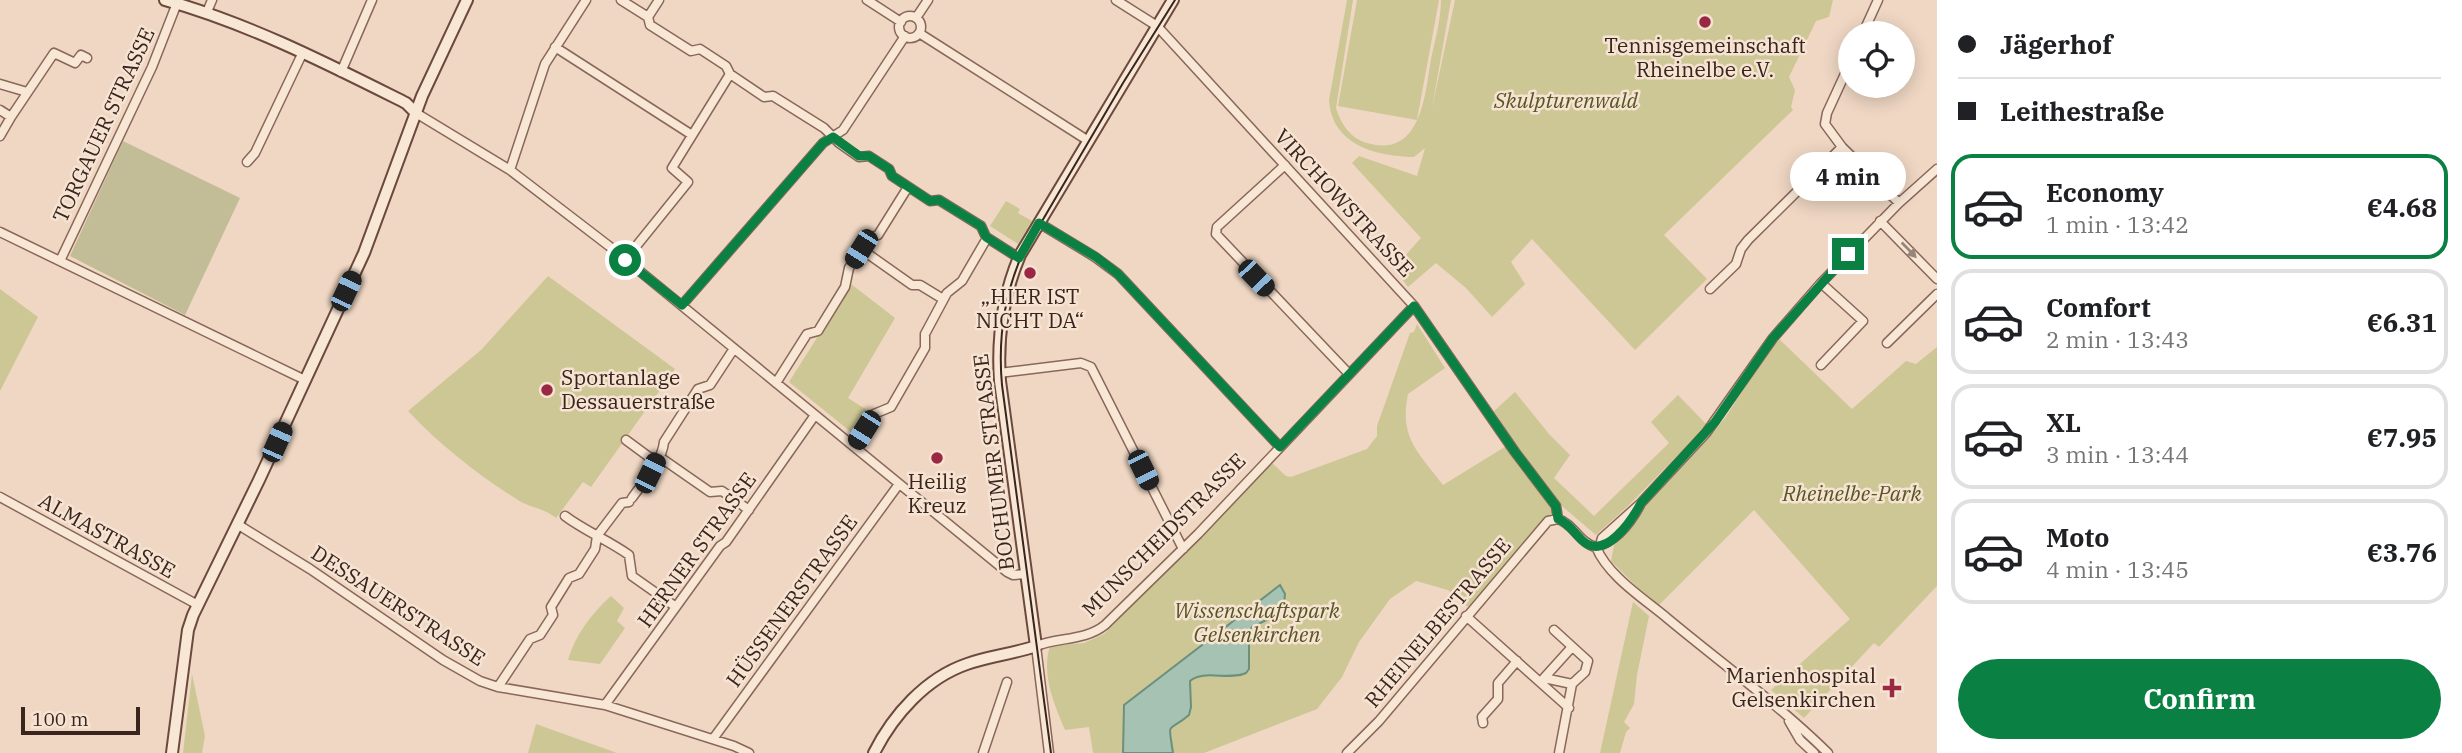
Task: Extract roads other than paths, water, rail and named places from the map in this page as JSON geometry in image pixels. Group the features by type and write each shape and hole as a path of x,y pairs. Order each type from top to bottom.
{"main road":[{"path":"165,0 207,12 303,52 406,103 416,113"},
{"path":"172,753 188,630 364,253 416,113 467,0"},
{"name":"BOCHUMER STRASSE","path":"1036,646 999,373 1001,326 1012,274 1019,258 1172,0"},
{"name":"MUNSCHEIDSTRASSE","path":"874,753 883,735 898,716 922,691 946,674 967,663 1036,646"}],"street":[{"path":"207,12 212,0"},
{"path":"341,72 372,0"},
{"path":"510,170 545,64 586,0"},
{"path":"621,0 648,17 650,25 691,51 700,49 764,97 773,96 824,128 859,156 869,156 889,169 892,176 930,201 939,200 981,226 987,238 1019,258"},
{"path":"648,17 659,0"},
{"path":"867,0 901,22"},
{"path":"916,18 928,0"},
{"name":"VIRCHOWSTRASSE","path":"1116,0 1157,26 1414,306 1515,452 1556,506 1558,519 1564,521 1585,543 1598,546 1600,558 1642,597 1784,712 1828,753"},
{"path":"1868,21 1878,0"},
{"name":"TORGAUER STRASSE","path":"60,261 152,66 177,3"},
{"path":"905,36 900,28 901,22 906,17 916,18"},
{"path":"905,36 914,37 919,33 921,27 916,18"},
{"path":"919,33 1087,140"},
{"path":"682,305 823,143 843,130 905,36"},
{"path":"555,47 692,135"},
{"path":"247,162 255,153 303,52"},
{"path":"0,136 54,53 75,63 81,55 87,58"},
{"path":"625,260 688,181 672,168 730,74"},
{"path":"0,83 27,92"},
{"path":"1838,89 1825,124 1842,147 1899,202"},
{"path":"0,110 11,117"},
{"path":"416,113 510,170 682,305 733,350 1007,572 1013,575 1027,574"},
{"path":"1710,289 1735,264 1748,240 1842,147"},
{"path":"1285,165 1217,227 1216,234 1349,374"},
{"path":"1598,546 1615,538 1635,515 1641,503 1715,422 1773,338 1821,283 1899,202 1937,169"},
{"path":"776,383 807,334 818,331 845,287 849,268 868,238 878,235 908,187"},
{"path":"1880,221 1937,279"},
{"path":"1039,223 1096,257 1118,274 1280,447"},
{"path":"0,232 305,380"},
{"path":"855,447 874,414 891,407 925,348 925,334 943,299 947,292 962,281 987,238"},
{"path":"861,249 912,285 920,285 943,299"},
{"path":"1821,283 1863,321 1821,365"},
{"path":"1887,343 1937,294"},
{"name":"MUNSCHEIDSTRASSE","path":"1036,646 1096,632 1184,549 1414,306"},
{"path":"498,687 530,639 540,635 553,615 551,607 569,578 579,575 595,549 597,536 622,503 630,500 650,473 663,451 664,442 698,389 710,385 733,350"},
{"path":"999,373 1082,363 1091,367 1184,549"},
{"name":"HERNER STRASSE","path":"605,705 749,510 815,415"},
{"path":"626,440 649,457 664,460 710,492 722,491 749,510"},
{"name":"HÜSSENERSTRASSE","path":"713,739 899,484"},
{"name":"ALMASTRASSE","path":"0,496 198,605"},
{"path":"565,516 629,555 632,576 676,607"},
{"name":"RHEINELBESTRASSE","path":"1347,753 1379,721 1548,521 1558,519"},
{"name":"DESSAUERSTRASSE","path":"237,524 310,569 463,673 498,687 605,705 749,753"},
{"path":"1466,616 1542,680 1569,708"},
{"path":"1554,630 1588,661 1585,672 1572,684 1559,753"},
{"name":"BOCHUMER STRASSE","path":"1036,646 1049,753"},
{"path":"1542,680 1572,647"},
{"path":"1483,723 1482,717 1499,699 1498,683 1517,661"},
{"path":"1542,680 1572,684"},
{"path":"983,753 1007,682"},
{"name":"VIRCHOWSTRASSE","path":"1784,712 1800,740 1814,753"}],"tram line":[{"path":"1051,753 1002,385 1004,320 1010,288 1021,257 1175,0"}],"place":[{"name":"Tennisgemeinschaft Rheinelbe e.V.","path":"1705,22"},
{"name":"„HIER IST NICHT DA“","path":"1030,273"},
{"name":"Sportanlage Dessauerstraße","path":"547,390"},
{"name":"Heilig Kreuz","path":"937,458"},
{"name":"Marienhospital Gelsenkirchen","path":"1892,688"}],"park label":[{"name":"Skulpturenwald","path":"1566,101"},
{"name":"Rheinelbe-Park","path":"1852,494"},
{"name":"Wissenschaftspark Gelsenkirchen","path":"1257,623"}]}
